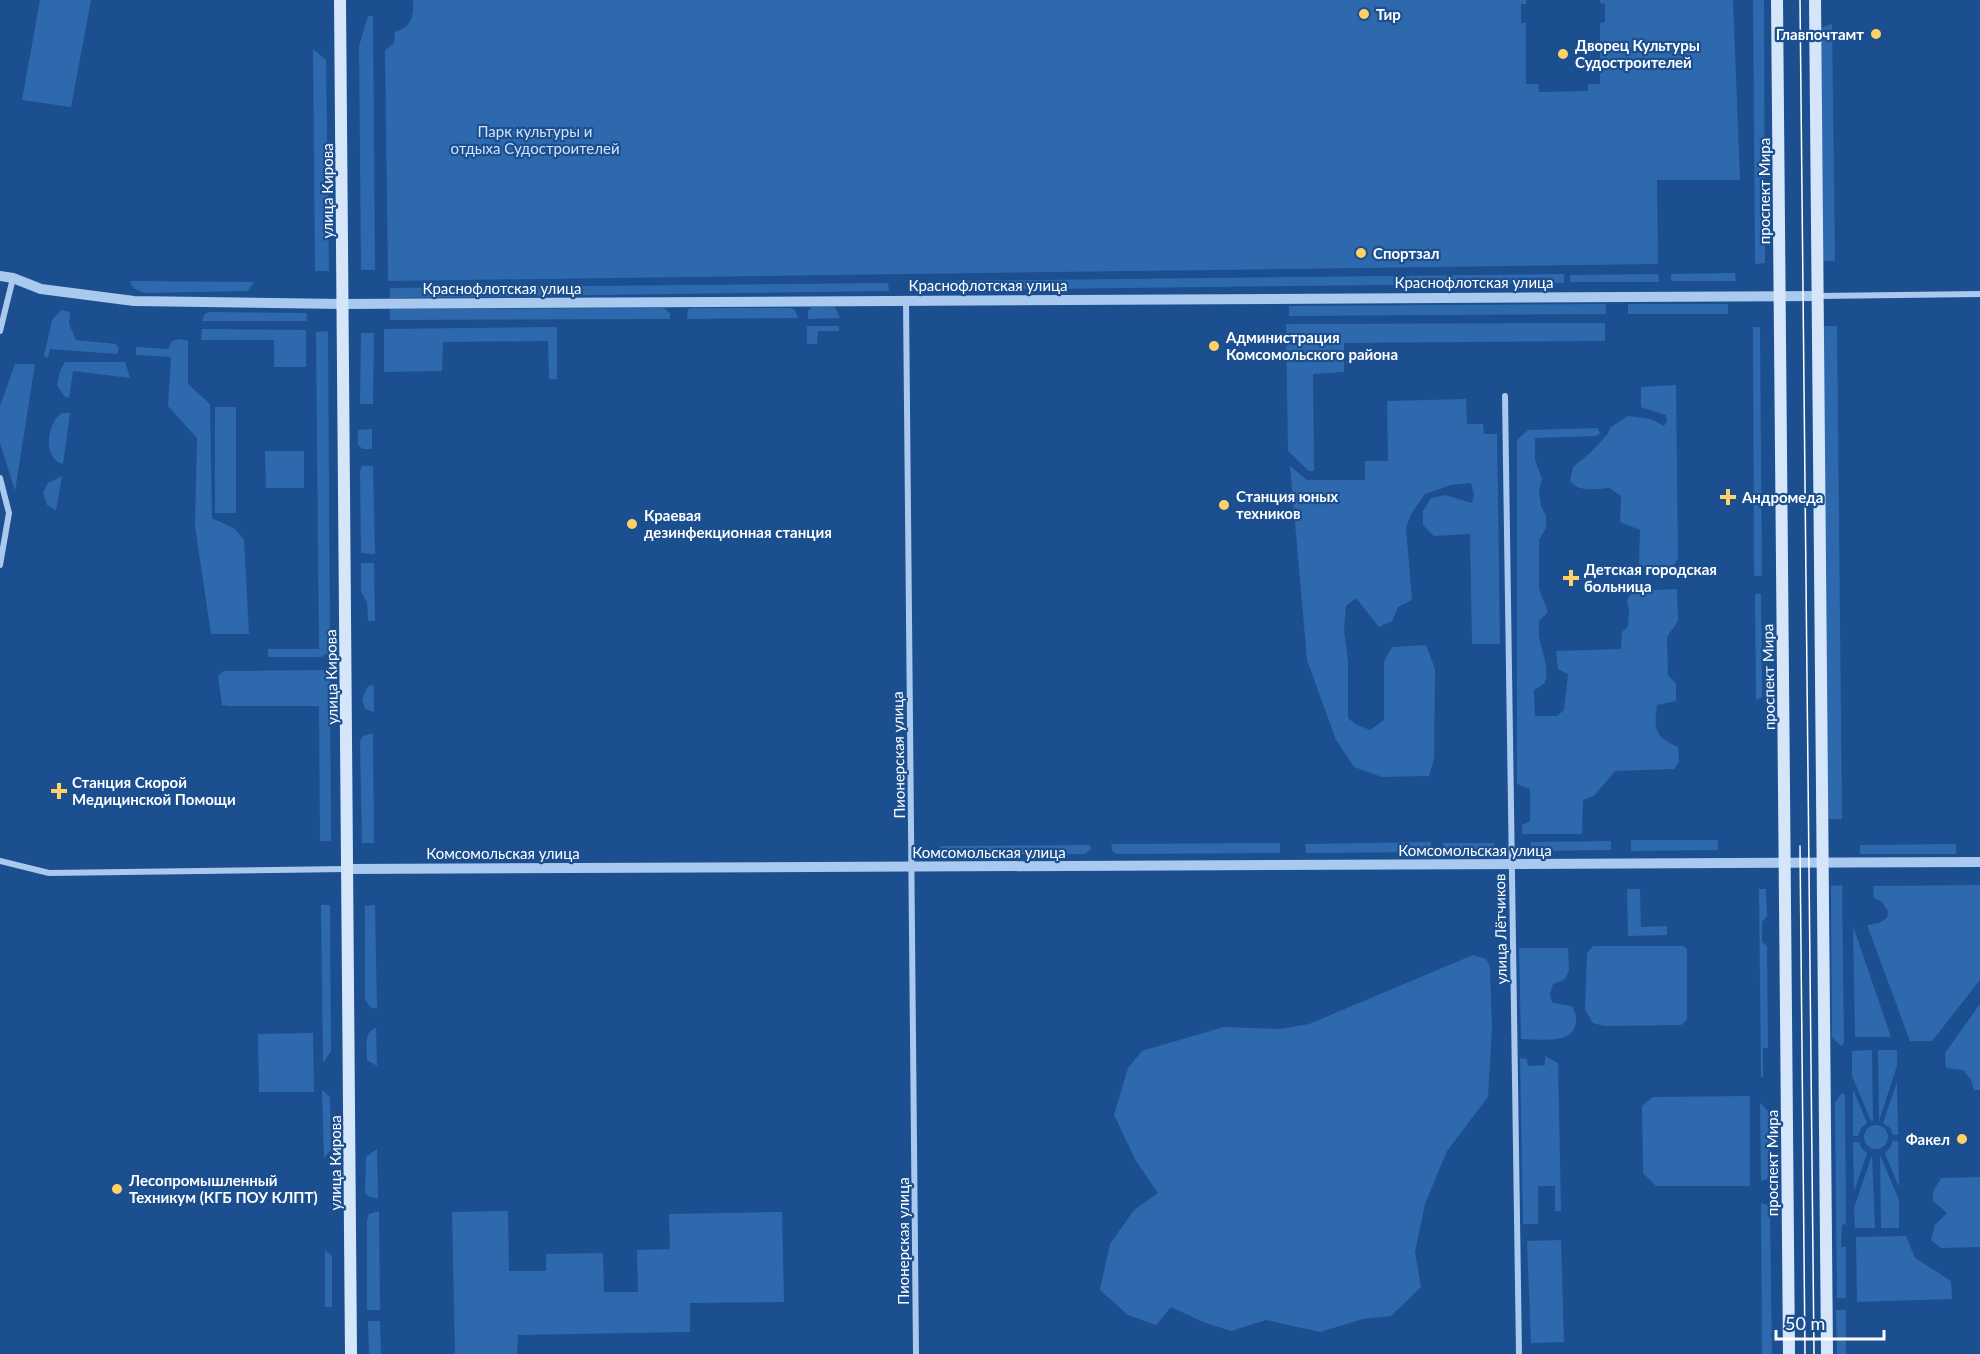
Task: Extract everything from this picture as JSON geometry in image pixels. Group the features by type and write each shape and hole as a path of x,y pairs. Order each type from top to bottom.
{"main road":[{"name":"улица Кирова","path":"340,0 351,1354"},
{"name":"проспект Мира","path":"1777,0 1788,1354"},
{"path":"1815,0 1827,1354"}],"street":[{"name":"Краснофлотская улица","path":"0,276 13,278 40,289 134,301 343,304 1980,294"},
{"path":"0,331 13,278"},
{"name":"Пионерская улица","path":"906,301 916,1354"},
{"name":"улица Лётчиков","path":"1505,396 1519,1354"},
{"path":"0,478 9,513 0,566"},
{"name":"Комсомольская улица","path":"0,861 49,873 347,869 1980,862"}],"green space":[{"path":"40,0 91,0 71,107 22,100"},
{"name":"Парк культуры и отдыха Судостроителей","path":"413,0 1526,0 1526,4 1521,4 1521,23 1526,23 1526,84 1538,84 1539,92 1588,91 1588,84 1600,84 1600,23 1605,22 1605,4 1600,3 1600,0 1733,0 1740,180 1657,180 1658,264 388,281 385,50 394,43 395,32 405,27 411,20"},
{"path":"1753,0 1764,0 1765,263 1755,264"},
{"path":"368,16 373,16 375,270 361,270 359,46"},
{"path":"1832,24 1835,261 1823,261 1821,28"},
{"path":"313,49 326,60 329,271 315,271"},
{"path":"1735,273 1736,281 1671,281 1671,274"},
{"path":"1564,274 1564,283 949,290 949,281"},
{"path":"1658,274 1659,282 1570,282 1570,275"},
{"path":"130,281 254,282 248,291 144,293 133,288"},
{"path":"888,283 889,291 390,298 390,288"},
{"path":"1606,304 1606,314 1289,316 1289,306"},
{"path":"1628,304 1728,304 1728,314 1628,314"},
{"path":"812,307 835,307 840,318 808,319 808,311"},
{"path":"664,308 670,313 670,319 390,320 390,309"},
{"path":"790,308 795,310 798,318 687,319 688,309"},
{"path":"61,310 70,312 69,324 76,340 116,344 119,349 117,354 50,349 48,358 44,356 52,320"},
{"path":"209,312 306,313 307,321 202,321 205,314"},
{"path":"1605,323 1605,341 1344,343 1344,372 1313,374 1314,471 1309,471 1288,451 1286,324"},
{"path":"807,326 839,326 839,331 818,331 817,344 807,344"},
{"path":"1822,326 1837,326 1842,819 1828,819"},
{"path":"557,327 557,379 549,379 548,341 443,342 442,371 384,372 384,329"},
{"path":"1753,327 1760,327 1762,576 1754,576"},
{"path":"202,329 306,330 306,367 274,367 274,340 201,340"},
{"path":"328,331 330,652 321,657 268,657 268,649 319,649 316,332"},
{"path":"361,333 374,333 373,404 360,404"},
{"path":"181,339 188,341 188,384 210,404 212,518 235,529 244,540 249,634 211,634 195,526 197,438 168,406 171,357 136,355 136,347 168,349 172,341"},
{"path":"65,362 125,362 130,378 73,371 69,398 64,396 57,385"},
{"path":"15,364 35,364 15,491 0,443 0,406"},
{"path":"1676,385 1678,559 1673,566 1642,567 1639,563 1640,530 1620,522 1621,496 1609,488 1583,489 1570,481 1573,467 1591,452 1607,435 1611,427 1628,416 1651,419 1664,426 1667,421 1666,415 1641,407 1641,387"},
{"path":"1466,399 1467,424 1483,424 1484,434 1497,434 1500,644 1472,644 1470,534 1434,536 1423,525 1423,511 1431,498 1445,495 1472,503 1474,495 1471,483 1451,485 1425,494 1411,514 1406,528 1412,600 1398,607 1392,621 1379,627 1356,598 1346,606 1344,629 1348,662 1348,718 1355,724 1370,730 1384,720 1384,661 1392,647 1426,645 1435,669 1434,759 1429,776 1382,777 1354,767 1336,740 1307,660 1290,466 1307,480 1365,480 1365,461 1388,461 1387,401"},
{"path":"215,407 236,407 236,513 215,513"},
{"path":"62,413 70,413 63,464 56,461 52,455 49,440 53,424"},
{"path":"1598,428 1600,433 1597,436 1535,438 1535,460 1542,479 1539,490 1541,506 1546,516 1546,528 1539,540 1539,589 1548,612 1539,621 1539,636 1546,671 1545,683 1534,690 1535,716 1557,716 1564,710 1568,674 1558,669 1556,651 1621,649 1622,632 1628,626 1627,600 1633,591 1677,589 1678,621 1667,637 1668,675 1676,684 1676,701 1657,705 1656,726 1664,739 1678,747 1679,762 1674,769 1615,771 1594,796 1583,800 1582,834 1522,834 1522,825 1530,821 1530,789 1517,784 1517,440 1528,430"},
{"path":"372,429 372,449 363,449 358,445 358,430"},
{"path":"265,451 304,451 304,488 266,488"},
{"path":"362,466 373,466 375,554 361,553 360,471"},
{"path":"62,476 56,510 47,505 43,493 48,483"},
{"path":"361,563 374,563 375,621 368,621 367,603 361,591"},
{"path":"1755,594 1761,594 1762,697 1756,700"},
{"path":"323,670 330,674 331,841 320,841 319,706 222,705 218,676 224,671"},
{"path":"374,685 374,712 365,709 362,699 368,686"},
{"path":"373,733 374,843 362,843 360,741 363,736"},
{"path":"1631,840 1718,840 1718,850 1631,851"},
{"path":"1611,841 1611,850 1531,851 1531,842"},
{"path":"1431,842 1431,852 1306,853 1305,844"},
{"path":"1280,843 1280,853 1118,854 1113,852 1111,844"},
{"path":"1443,843 1494,843 1494,851 1444,851"},
{"path":"1956,844 1956,854 1860,854 1860,845"},
{"path":"1090,845 1091,849 1085,854 947,855 942,853 940,846"},
{"path":"1842,885 1844,1043 1841,1046 1832,1037 1831,886"},
{"path":"1980,885 1980,980 1932,1041 1910,1041 1867,925 1879,923 1887,918 1888,911 1882,902 1874,898 1873,886"},
{"path":"1627,889 1640,889 1641,927 1667,926 1667,935 1628,936"},
{"path":"1759,889 1766,889 1767,916 1762,922 1762,942 1767,946 1768,1048 1763,1048 1763,1077 1761,1077"},
{"path":"321,905 330,905 331,1051 323,1063"},
{"path":"375,905 377,1009 370,1007 365,999 365,906"},
{"path":"1853,926 1891,1037 1855,1037"},
{"path":"1593,946 1683,946 1687,949 1687,1019 1681,1025 1604,1026 1593,1023 1585,1010 1587,953"},
{"path":"1519,948 1568,948 1569,971 1564,980 1553,984 1550,994 1552,1002 1571,1006 1575,1012 1575,1028 1570,1034 1547,1040 1521,1039"},
{"path":"1473,955 1486,959 1490,967 1492,1028 1488,1097 1447,1151 1425,1204 1415,1252 1421,1287 1391,1316 1363,1319 1320,1332 1266,1320 1231,1331 1203,1322 1171,1307 1156,1325 1128,1315 1100,1290 1110,1244 1134,1210 1158,1193 1136,1161 1114,1115 1128,1068 1142,1051 1224,1027 1280,1029 1309,1024"},
{"path":"1980,1004 1980,1090 1974,1090 1971,1080 1963,1070 1946,1068 1945,1053"},
{"path":"376,1028 377,1066 367,1060 366,1046 369,1033"},
{"path":"313,1033 314,1092 259,1092 258,1034"},
{"path":"1872,1050 1873,1121 1871,1121 1852,1076 1852,1051"},
{"path":"1878,1050 1897,1050 1897,1066 1879,1121"},
{"path":"1545,1056 1558,1063 1561,1211 1555,1211 1555,1186 1538,1186 1538,1224 1523,1224 1520,1058 1527,1059 1528,1066 1545,1065"},
{"path":"1897,1082 1898,1135 1893,1135 1890,1128 1883,1123"},
{"path":"1853,1089 1867,1123 1861,1128 1858,1136 1853,1136"},
{"path":"322,1090 330,1097 331,1150 324,1158"},
{"path":"1842,1093 1845,1095 1846,1224 1842,1225 1841,1247 1846,1247 1846,1298 1837,1298 1835,1102"},
{"path":"1750,1096 1750,1186 1656,1186 1643,1173 1642,1106 1653,1097"},
{"path":"1760,1103 1769,1112 1770,1172 1767,1179 1761,1181"},
{"path":"1876,1125 1881,1126 1887,1132 1887,1142 1881,1148 1876,1149 1871,1148 1865,1142 1864,1137 1865,1132 1871,1126"},
{"path":"1893,1141 1898,1141 1899,1187 1885,1153"},
{"path":"1853,1142 1859,1142 1867,1153 1854,1192"},
{"path":"377,1149 378,1199 368,1196 365,1192 366,1157"},
{"path":"1872,1155 1875,1228 1855,1228 1854,1208"},
{"path":"1880,1155 1899,1200 1899,1228 1881,1228"},
{"path":"1980,1177 1980,1247 1941,1248 1931,1240 1935,1225 1947,1213 1933,1201 1933,1192 1941,1178"},
{"path":"1761,1203 1767,1205 1770,1210 1772,1354 1762,1354"},
{"path":"379,1211 380,1310 367,1310 367,1220 369,1214"},
{"path":"508,1211 509,1271 546,1271 546,1254 603,1253 604,1292 638,1292 637,1250 670,1249 669,1214 782,1212 784,1302 690,1303 690,1332 518,1335 517,1354 455,1354 452,1212"},
{"path":"1906,1236 1915,1258 1951,1281 1952,1299 1857,1302 1856,1237"},
{"path":"1561,1240 1564,1342 1531,1343 1527,1241"},
{"path":"325,1250 332,1256 332,1307 325,1307"},
{"path":"1836,1310 1846,1310 1846,1354 1837,1354"},
{"path":"368,1321 380,1321 381,1354 369,1354"}],"tram line":[{"path":"1800,0 1814,1354"},
{"path":"1800,846 1805,1354"}],"place":[{"name":"Тир","path":"1364,14"},
{"name":"Главпочтамт","path":"1876,34"},
{"name":"Дворец Культуры Судостроителей","path":"1563,54"},
{"name":"Спортзал","path":"1361,253"},
{"name":"Администрация Комсомольского района","path":"1214,346"},
{"name":"Андромеда","path":"1728,497"},
{"name":"Станция юных техников","path":"1224,505"},
{"name":"Краевая дезинфекционная станция","path":"632,524"},
{"name":"Детская городская больница","path":"1571,578"},
{"name":"Станция Скорой Медицинской Помощи","path":"59,791"},
{"name":"Факел","path":"1962,1139"},
{"name":"Лесопромышленный Техникум (КГБ ПОУ КЛПТ)","path":"117,1189"}]}
